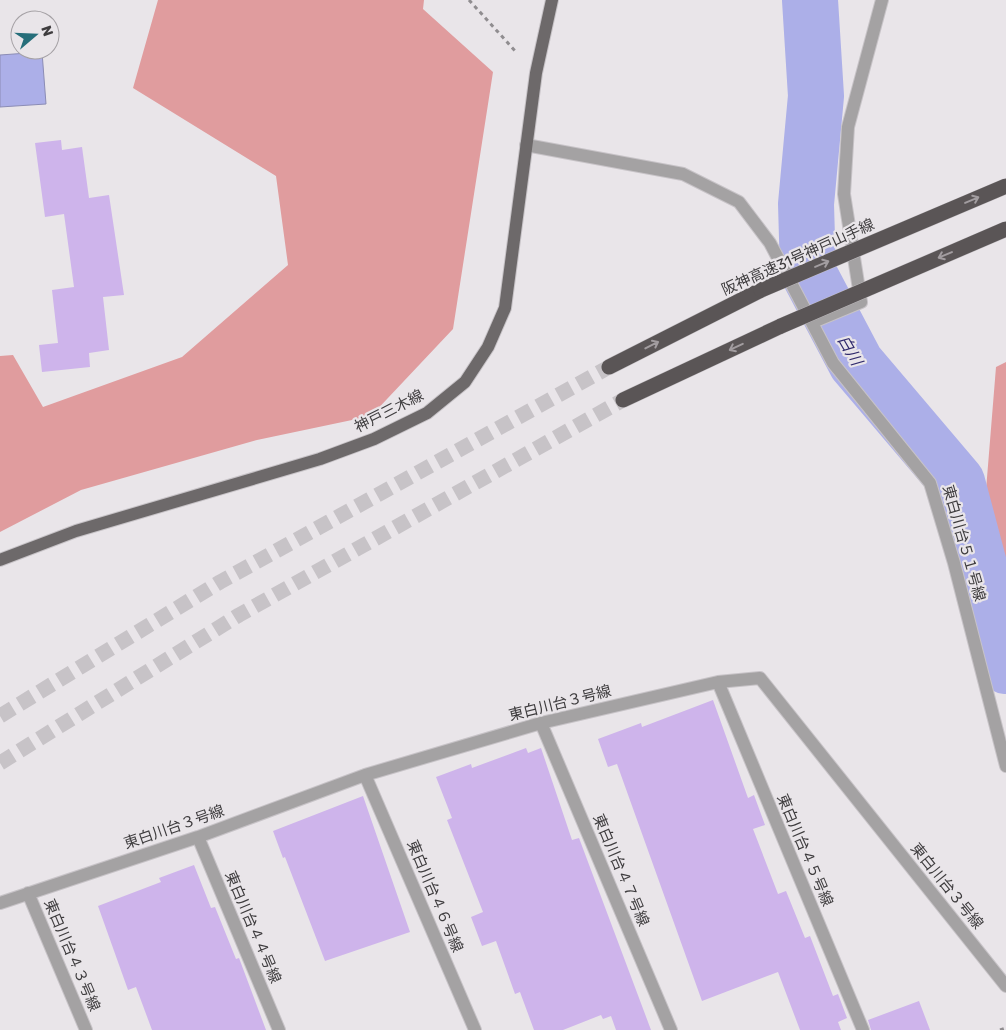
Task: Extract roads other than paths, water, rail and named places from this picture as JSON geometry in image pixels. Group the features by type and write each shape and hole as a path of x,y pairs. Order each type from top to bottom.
{"highway":[{"name":"阪神高速31号神戸山手線","path":"609,367 761,290 1006,186"},
{"path":"622,400 780,326 1006,228"}],"main road":[{"name":"神戸三木線","path":"0,560 76,531 320,459 374,439 427,413 464,382 488,347 505,308 536,73 552,0"}],"street":[{"path":"813,322 861,302 844,194 848,126 882,0"},
{"name":"東白川台５１号線","path":"526,145 683,174 739,202 770,243 833,363 930,483 954,563 1006,766"},
{"name":"東白川台３号線","path":"0,903 198,837 365,775 541,724 718,682 760,678 1006,986"},
{"name":"東白川台４５号線","path":"718,682 863,1030"},
{"name":"東白川台４７号線","path":"541,724 671,1030"},
{"name":"東白川台４６号線","path":"365,775 475,1030"},
{"name":"東白川台４４号線","path":"198,837 279,1030"},
{"name":"東白川台４３号線","path":"28,894 86,1030"}],"water":[{"path":"10,54 10,60 43,60 46,104 0,107 0,55"}],"waterway":[{"name":"白川","path":"810,0 816,96 806,204 808,272 856,363 957,482 1006,666"}],"tunnel":[{"path":"0,716 220,582 609,367"},
{"path":"0,763 239,615 623,400"}]}
